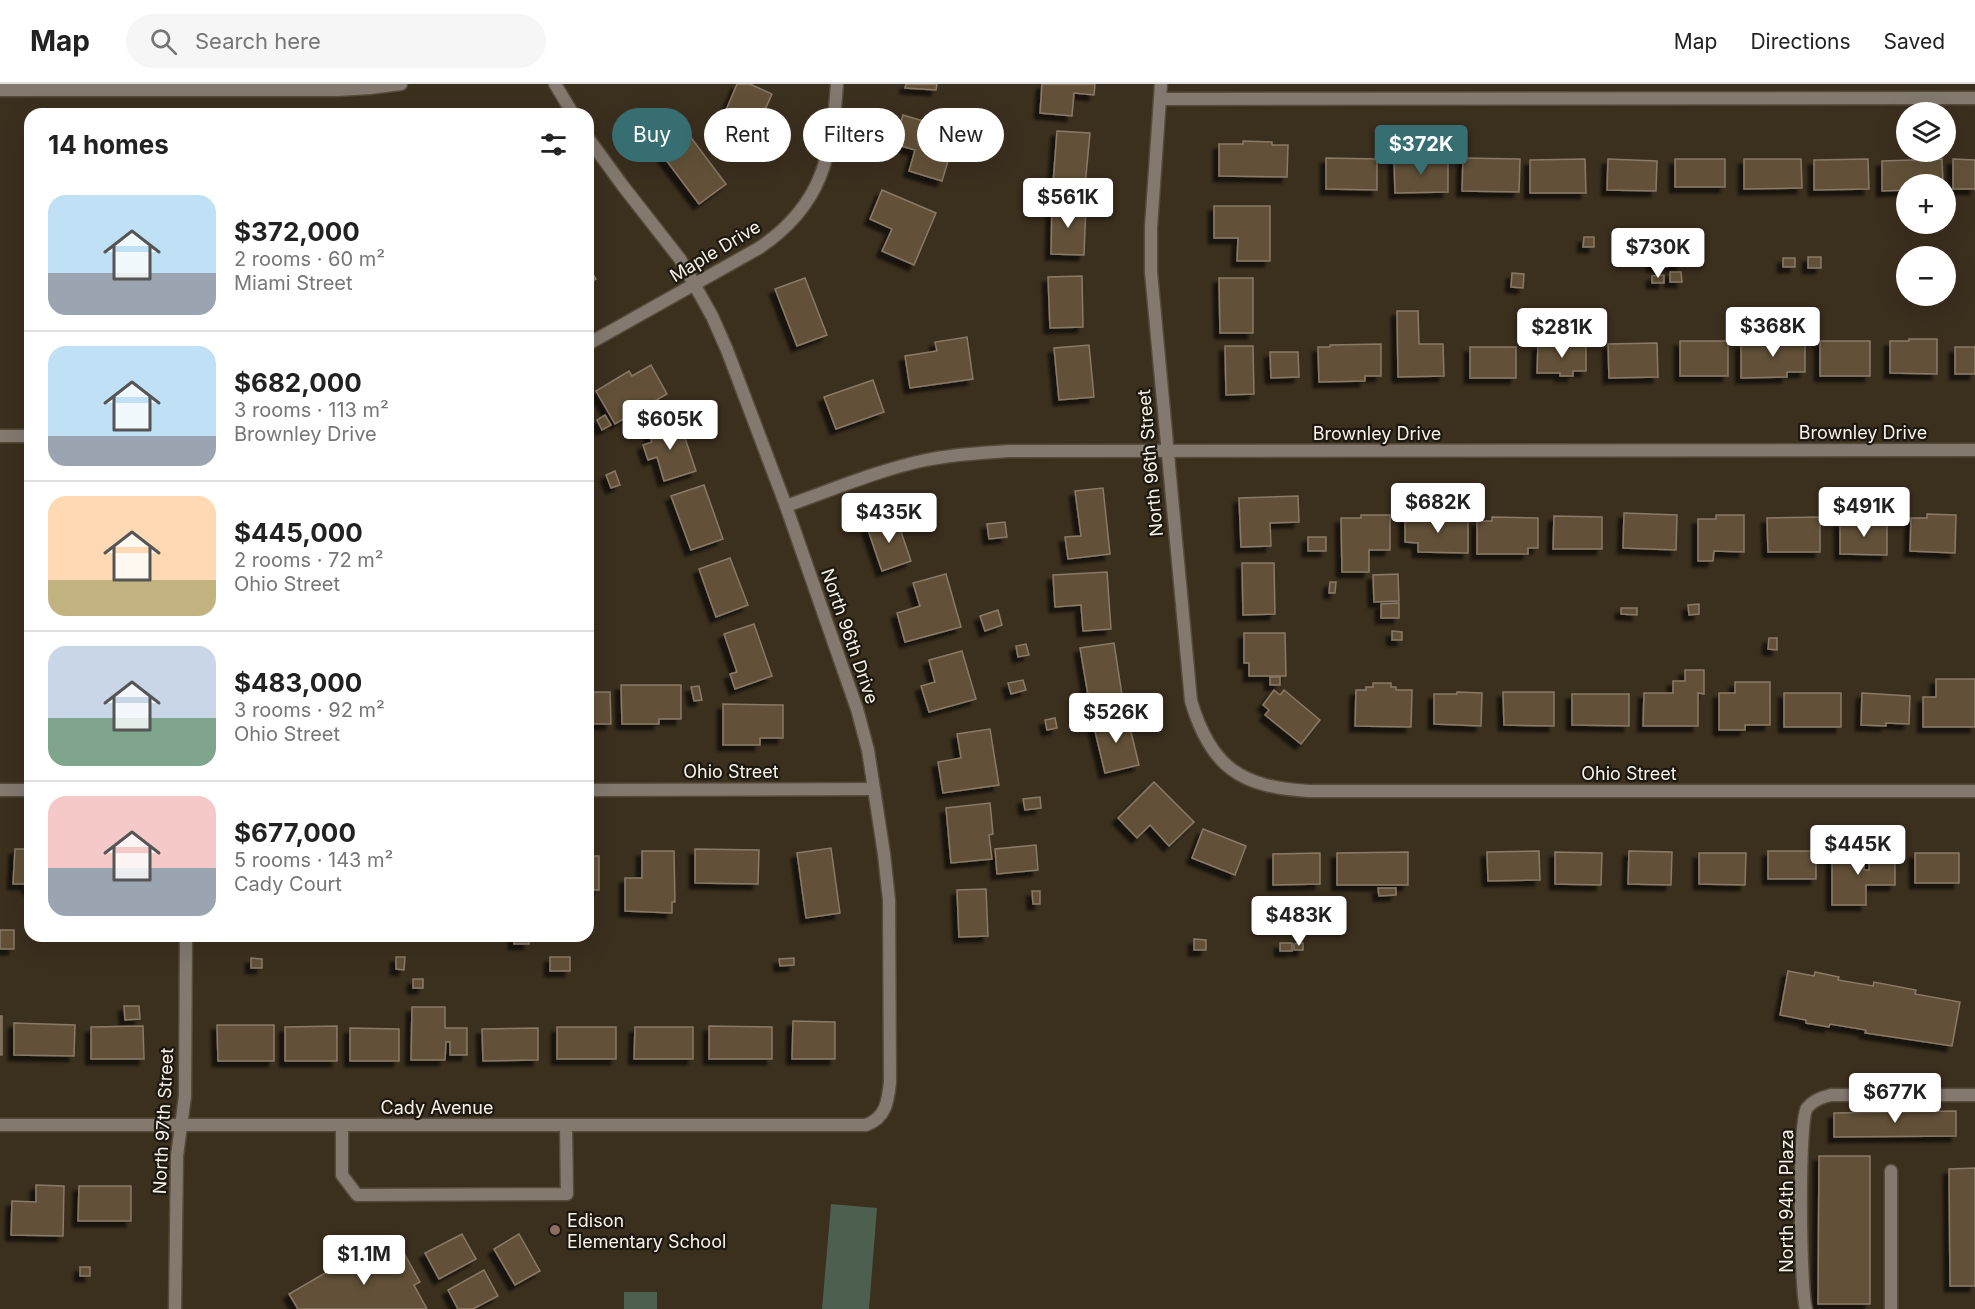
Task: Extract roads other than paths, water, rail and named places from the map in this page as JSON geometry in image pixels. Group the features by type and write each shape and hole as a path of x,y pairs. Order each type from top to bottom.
{"street":[{"path":"0,90 338,90 401,84"},
{"path":"555,84 569,108"},
{"name":"Maple Drive","path":"594,341 773,239 796,217 807,204 824,167 831,144 837,84"},
{"name":"North 96th Street","path":"1161,84 1151,227 1151,272 1191,701 1199,727 1209,745 1225,764 1239,775 1266,786 1284,790"},
{"path":"1160,99 1975,98"},
{"name":"North 96th Drive","path":"594,146 680,258 712,316 786,506 857,709 868,750 885,854 889,900 890,1082 888,1103 881,1117 873,1122"},
{"path":"0,436 24,436"},
{"name":"Brownley Drive","path":"786,506 900,467 950,455 1008,452 1975,450"},
{"name":"Ohio Street","path":"594,790 874,789"},
{"path":"0,790 24,790"},
{"name":"Ohio Street","path":"1284,790 1309,792 1975,792"},
{"name":"North 97th Street","path":"175,1309 177,1156 185,1096 186,942"},
{"name":"North 94th Plaza","path":"1806,1309 1801,1183 1803,1117 1808,1107 1819,1098 1831,1095 1975,1095"},
{"name":"Cady Avenue","path":"0,1125 866,1125 873,1122"},
{"path":"342,1125 342,1175 357,1196 567,1194 566,1125"},
{"path":"1891,1171 1891,1309"}],"place":[{"name":"Edison Elementary School","path":"555,1230"}]}
